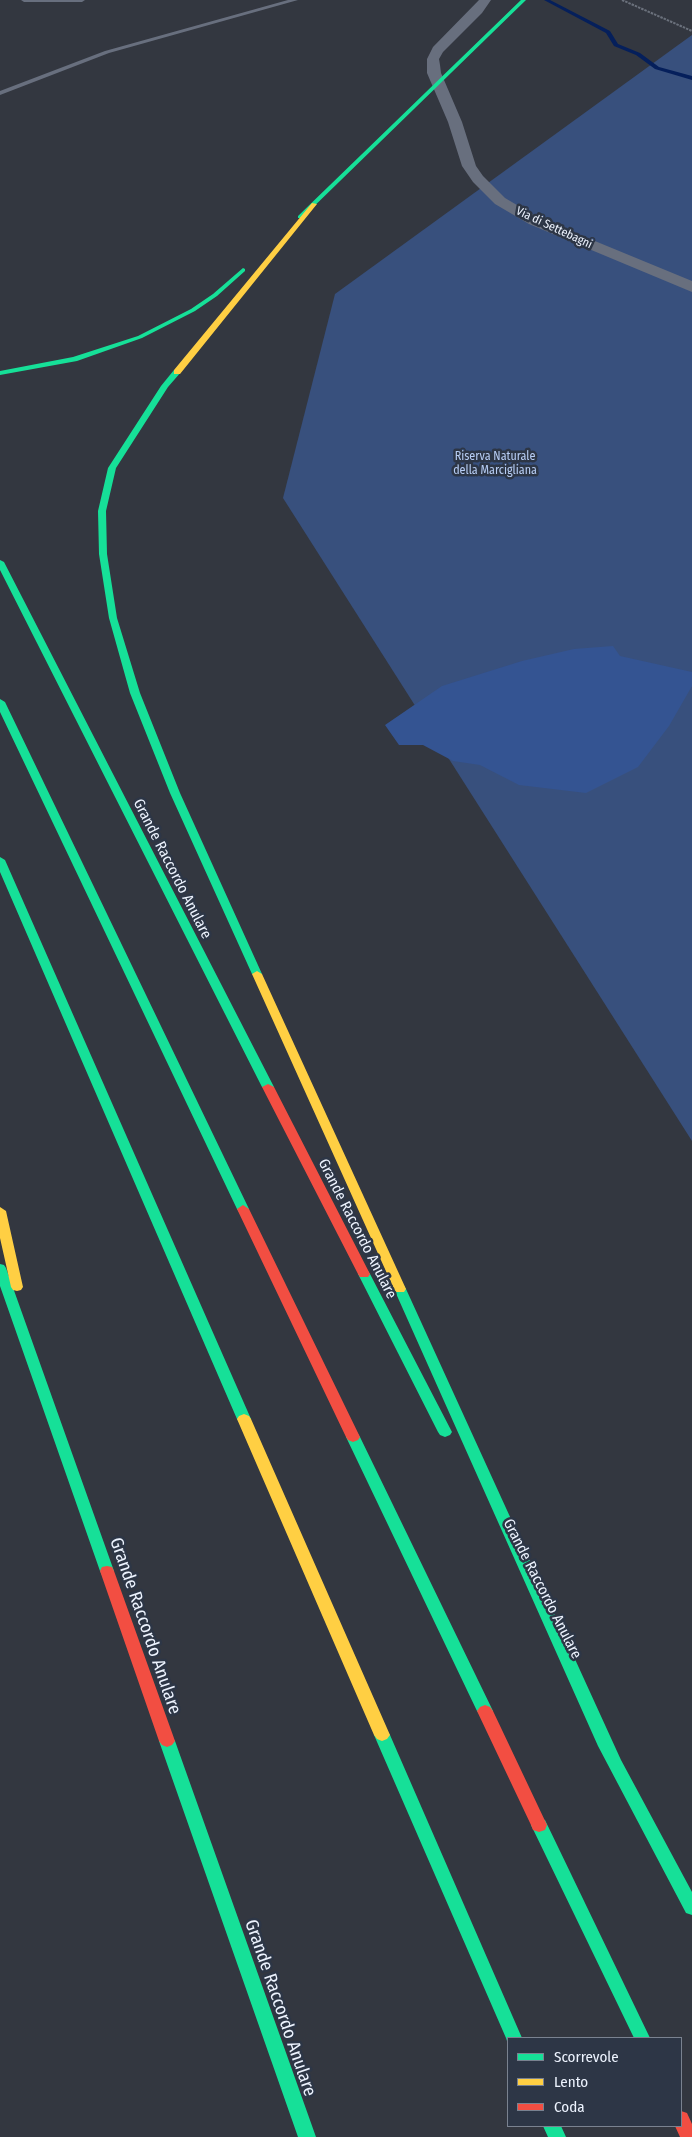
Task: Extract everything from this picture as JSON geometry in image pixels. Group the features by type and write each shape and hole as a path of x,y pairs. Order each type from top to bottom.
{"highway":[{"path":"0,373 89,354 125,343 169,324 215,295 314,204 524,0"},
{"path":"314,204 165,386 112,468 102,511 103,554 109,596 119,642 129,675 164,768 216,888 614,1761"},
{"name":"Grande Raccordo Anulare","path":"0,562 54,672 450,1442"},
{"path":"0,702 642,2037"},
{"path":"0,860 514,2037"},
{"path":"0,1211 36,1367"},
{"name":"Grande Raccordo Anulare","path":"0,1268 307,2137"},
{"name":"Grande Raccordo Anulare","path":"505,1548 692,1908"},
{"path":"682,2121 689,2137"}],"street":[{"name":"Via di Settebagni","path":"485,0 478,10 438,50 432,65 455,122 469,166 478,179 500,201 534,221 692,286"}],"lane":[{"path":"24,0 82,0"},
{"path":"0,94 57,70 107,52 295,0"}],"path":[{"path":"622,0 692,31"}],"green space":[{"name":"Riserva Naturale della Marcigliana","path":"692,35 692,1141 283,498 335,294"}],"shaded area":[{"path":"613,646 620,656 692,672 692,686 669,726 638,767 586,793 519,785 480,765 453,761 423,745 399,745 385,725 442,686 522,661 574,649"}],"waterway":[{"path":"546,0 608,32 616,45 638,54 657,68 692,78"}],"traffic: fast":[{"path":"300,217 524,0"},
{"path":"0,373 74,359 140,337 193,310 215,295 243,270"},
{"path":"177,372 165,386 112,468 102,511 103,554 113,618 135,693 175,793 257,974"},
{"path":"0,562 268,1087"},
{"path":"0,702 243,1209"},
{"path":"0,860 244,1419"},
{"path":"0,1268 107,1571"},
{"path":"364,1274 445,1432"},
{"path":"400,1289 614,1761"},
{"path":"353,1437 485,1711"},
{"path":"382,1735 514,2037"},
{"path":"167,1741 307,2137"},
{"path":"606,1746 692,1908"},
{"path":"539,1825 642,2037"},
{"path":"552,2127 557,2137"}],"traffic: slow":[{"path":"177,372 314,204"},
{"path":"257,974 400,1289"},
{"path":"0,1211 17,1287"},
{"path":"244,1419 382,1735"}],"traffic: jam":[{"path":"268,1087 364,1274"},
{"path":"243,1209 353,1437"},
{"path":"107,1571 167,1741"},
{"path":"485,1711 539,1825"},
{"path":"682,2121 689,2137"}]}
